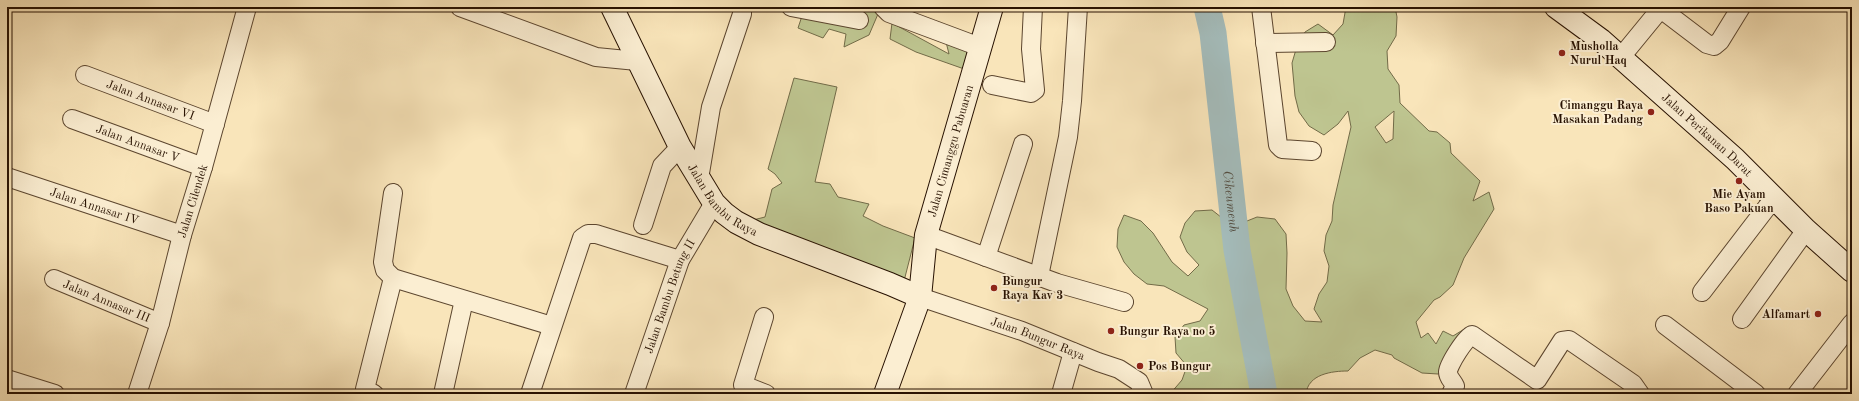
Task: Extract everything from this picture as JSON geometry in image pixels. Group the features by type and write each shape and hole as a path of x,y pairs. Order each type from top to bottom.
{"street":[{"name":"Jalan Cilendek","path":"136,394 160,323 182,235 203,167 247,7"},
{"path":"460,7 596,57 637,61"},
{"name":"Jalan Bambu Raya","path":"612,7 680,147 714,202 736,222 758,234 890,284 920,298"},
{"path":"699,179 708,121 742,14 742,7"},
{"path":"791,7 859,20"},
{"path":"883,7 888,13 980,47"},
{"name":"Jalan Cimanggu Pabuaran","path":"885,394 920,298 926,235 992,7"},
{"path":"992,85 1031,94 1035,90 1032,49 1034,7"},
{"path":"1039,276 1069,125 1078,7"},
{"path":"1261,7 1278,145 1282,149 1312,151"},
{"name":"Jalan Perikanan Darat","path":"1556,7 1588,29 1621,57 1735,159 1806,230 1852,271"},
{"path":"1621,57 1661,8 1707,44 1714,46 1720,41 1741,7"},
{"path":"1265,43 1326,42"},
{"name":"Jalan Annasar VI","path":"85,75 215,124"},
{"name":"Jalan Annasar V","path":"72,119 203,167"},
{"path":"986,257 1023,144"},
{"path":"643,224 662,166 680,147"},
{"name":"Jalan Annasar IV","path":"7,177 182,235"},
{"path":"393,193 383,262 385,270 393,278 552,326"},
{"path":"1702,292 1774,198"},
{"name":"Jalan Bambu Betung II","path":"634,394 680,260 714,202"},
{"path":"1742,319 1806,230"},
{"path":"530,394 582,238 588,234 596,234 680,260"},
{"path":"926,235 1039,276 1124,302"},
{"name":"Jalan Annasar III","path":"54,278 160,323"},
{"path":"374,394 365,389 393,278"},
{"name":"Jalan Bungur Raya","path":"920,298 1022,331 1072,352 1119,369 1139,382 1144,394"},
{"path":"443,394 464,300"},
{"path":"764,317 743,386 766,394"},
{"path":"1797,394 1852,323"},
{"path":"1665,325 1756,394"},
{"path":"1450,394 1455,386 1450,377 1449,369 1467,338 1472,335 1537,380 1562,341 1569,340 1633,384 1640,394"},
{"path":"1061,394 1072,352"},
{"path":"7,380 54,394"}],"green space":[{"path":"805,7 881,7 869,35 844,47 846,34 829,29 823,38 798,28"},
{"path":"1346,7 1395,7 1397,17 1396,36 1387,51 1388,69 1399,85 1400,103 1429,131 1437,132 1450,143 1451,153 1480,181 1473,201 1489,192 1494,209 1464,258 1453,285 1440,297 1434,300 1416,322 1421,338 1428,333 1436,344 1443,331 1453,336 1466,328 1464,355 1454,369 1438,374 1422,373 1394,358 1392,355 1375,350 1360,358 1348,371 1328,373 1316,378 1311,382 1306,394 1170,394 1182,380 1187,366 1176,353 1175,337 1184,325 1200,321 1208,309 1164,286 1147,284 1134,274 1124,262 1117,247 1118,229 1124,215 1141,221 1153,233 1172,262 1188,276 1199,265 1187,252 1180,237 1185,223 1195,211 1212,210 1226,221 1242,223 1257,217 1275,219 1286,234 1286,289 1293,306 1305,321 1322,322 1314,309 1319,294 1327,282 1329,266 1324,251 1326,235 1332,221 1333,205 1351,127 1348,111 1338,124 1324,135 1309,126 1299,112 1295,96 1292,63 1297,46 1305,32 1318,24 1333,35 1343,24","holes":["1394,111 1393,139 1386,143 1375,127"]},
{"path":"892,23 949,54 945,38 975,49 967,70 916,52 890,39"},
{"path":"794,78 837,87 815,182 830,184 838,197 869,204 863,216 883,226 915,238 904,281 737,224 765,217 772,189 782,183 775,174 768,169"}],"waterway":[{"name":"Cikeumeuh","path":"1207,7 1213,33 1237,250 1264,394"}],"place":[{"name":"Musholla Nurul Haq","path":"1562,53"},
{"name":"Cimanggu Raya Masakan Padang","path":"1651,112"},
{"name":"Mie Ayam Baso Pakuan","path":"1739,181"},
{"name":"Bungur Raya Kav 3","path":"994,288"},
{"name":"Alfamart","path":"1818,314"},
{"name":"Bungur Raya no 5","path":"1111,331"},
{"name":"Pos Bungur","path":"1140,366"}]}
